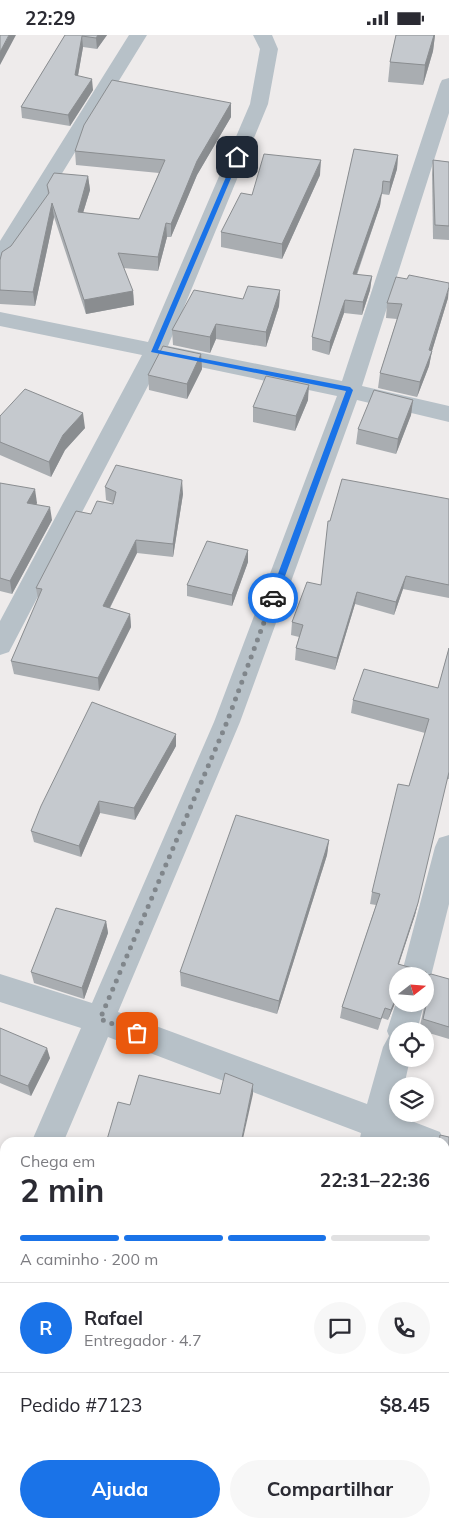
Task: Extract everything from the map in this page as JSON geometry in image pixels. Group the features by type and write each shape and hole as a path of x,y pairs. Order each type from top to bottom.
{"street":[{"path":"0,258 138,35"},
{"path":"0,645 154,352 259,104 269,49 262,35"},
{"path":"50,1137 227,722 350,390 449,84"},
{"path":"0,319 154,352 350,390 449,414"},
{"path":"418,967 449,847"},
{"path":"0,988 100,1019 376,1133 398,1137"},
{"path":"376,1133 393,1067"}],"building":[{"path":"0,35 9,35 0,52"},
{"path":"65,35 98,35 96,38 82,36 75,75 92,79 68,115 21,107"},
{"path":"396,35 434,35 425,65 390,62"},
{"path":"112,80 231,103 197,161 171,224 166,223 158,257 118,253 133,291 84,300 52,203 33,292 0,290 0,260 2,252 11,246 49,193 47,185 54,173 88,176 78,212 139,219 165,160 75,151 84,125"},
{"path":"354,149 398,155 390,182 383,181 382,192 353,274 372,276 363,302 345,300 330,342 312,337"},
{"path":"264,154 321,160 282,244 221,232 241,193 252,195"},
{"path":"433,160 449,162 449,226 435,225"},
{"path":"409,275 449,283 429,350 432,351 420,382 380,373 402,304 387,303 396,277 407,279"},
{"path":"248,286 280,290 266,332 216,324 210,337 172,330 194,290 243,299"},
{"path":"163,346 201,354 187,384 148,375"},
{"path":"266,376 309,385 296,416 253,407"},
{"path":"25,389 83,413 63,435 49,462 0,442 0,416"},
{"path":"374,390 413,400 398,439 358,429"},
{"path":"116,465 182,480 173,544 136,540 103,606 130,614 98,678 11,661 42,589 36,588 76,511 91,514 97,501 113,504 116,492 105,487"},
{"path":"342,479 449,499 449,585 406,576 396,602 357,592 337,658 296,648 303,625 292,622 307,582 321,585 328,521 330,521"},
{"path":"0,483 35,489 27,503 50,507 10,581 0,578"},
{"path":"207,541 248,550 232,595 187,585"},
{"path":"449,648 449,772 418,903 398,964 408,967 389,967 389,1009 385,1008 381,1019 342,1007 380,894 372,892 398,784 409,786 429,719 353,700 364,669 438,688"},
{"path":"92,702 176,734 134,808 99,801 79,846 31,831 41,806"},
{"path":"236,815 329,840 279,1001 180,972"},
{"path":"56,908 106,921 82,988 31,972"},
{"path":"434,975 449,979 449,1027 423,1019 424,1013 434,1013"},
{"path":"0,1028 47,1048 28,1086 0,1075"},
{"path":"225,1073 253,1084 242,1137 108,1137 118,1102 130,1105 139,1075 220,1094"}],"way so far":[{"path":"137,1033 100,1019 227,722 273,598"}],"route":[{"path":"237,157 154,352 350,390 273,598"}]}
